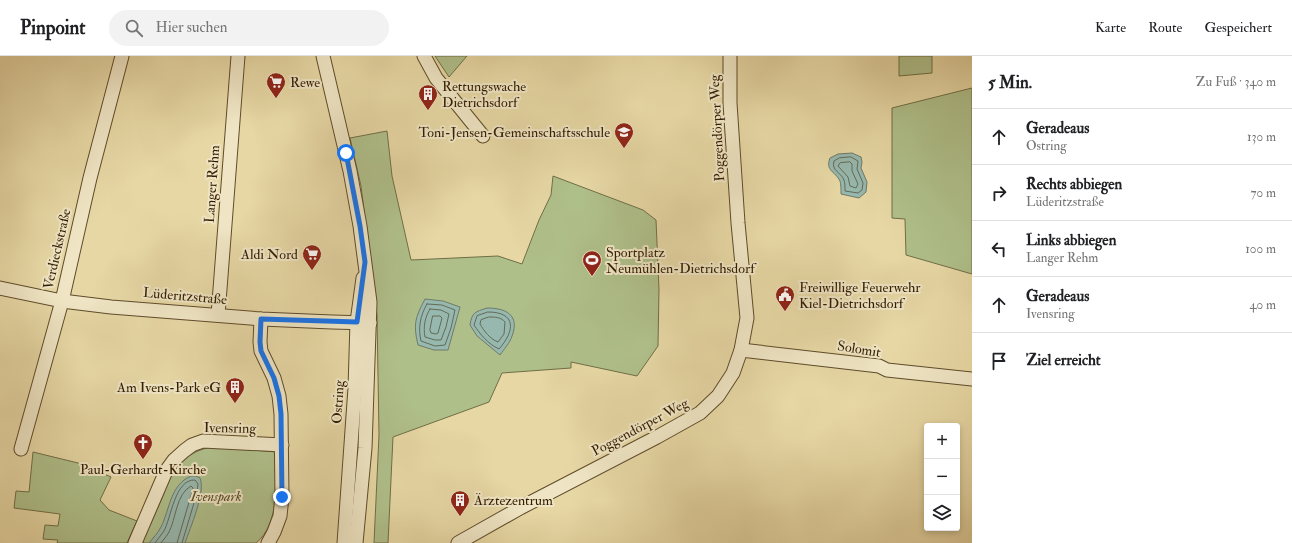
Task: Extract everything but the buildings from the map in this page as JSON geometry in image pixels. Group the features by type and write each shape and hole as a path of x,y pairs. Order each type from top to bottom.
{"street":[{"name":"Verdieckstraße","path":"21,449 62,301 90,178 122,56"},
{"name":"Langer Rehm","path":"218,315 238,56"},
{"name":"Ostring","path":"323,56 350,171 370,302 363,322 355,388 344,543"},
{"path":"424,56 436,78 483,136"},
{"name":"Poggendörper Weg","path":"458,543 520,508 700,413 718,396 733,373 741,350 747,318 738,223 730,103 730,56"},
{"name":"Lüderitzstraße","path":"0,288 62,301 111,307 261,319 363,322"},
{"path":"261,319 261,351 274,378 279,396 281,414 282,497 280,516 269,543"},
{"name":"Ostring","path":"356,543 365,448 363,322"},
{"name":"Solomit","path":"741,350 878,366 887,370 972,379"},
{"name":"Ivensring","path":"135,543 166,471 174,460 192,445 203,441 282,445"}],"green space":[{"path":"435,56 467,56 449,77"},
{"path":"899,56 932,56 932,73 899,76"},
{"path":"972,88 972,274 906,255 905,219 892,218 892,108"},
{"path":"387,131 392,176 411,260 498,256 522,264 539,220 551,195 553,176 643,210 656,220 659,289 658,346 637,376 571,362 571,368 502,373 489,402 393,437 388,543 374,543 379,435 377,315 361,186 350,138"},
{"name":"Ivenspark","path":"214,447 277,452 275,501 273,513 264,535 256,543 142,543 168,482 180,463 193,453"},
{"path":"33,452 78,463 111,477 100,500 109,510 137,521 127,543 57,543 58,540 43,539 45,525 58,526 60,514 14,508 16,491 29,492"}],"water":[{"path":"852,153 861,157 861,168 867,182 866,192 859,198 841,194 840,181 831,171 829,166 830,158 838,154"},
{"path":"425,299 443,301 460,307 448,350 434,350 418,345 415,326 417,316"},
{"path":"487,308 500,309 510,314 513,318 514,329 511,339 500,355 477,336 470,325 472,317 475,313"},
{"path":"191,476 200,478 201,492 197,510 185,543 149,543 161,527 175,491 184,480"}],"place":[{"name":"Rewe","path":"276,99"},
{"name":"Rettungswache Dietrichsdorf","path":"428,111"},
{"name":"Toni-Jensen-Gemeinschaftsschule","path":"624,149"},
{"name":"Aldi Nord","path":"312,271"},
{"name":"Sportplatz Neumühlen-Dietrichsdorf","path":"592,277"},
{"name":"Freiwillige Feuerwehr Kiel-Dietrichsdorf","path":"785,312"},
{"name":"Am Ivens-Park eG","path":"235,404"},
{"name":"Paul-Gerhardt-Kirche","path":"143,460"},
{"name":"Ärztezentrum","path":"460,517"}],"route":[{"path":"282,497 282,445 279,396 274,378 261,351 261,319 357,322 365,262 360,226 346,153"}]}
